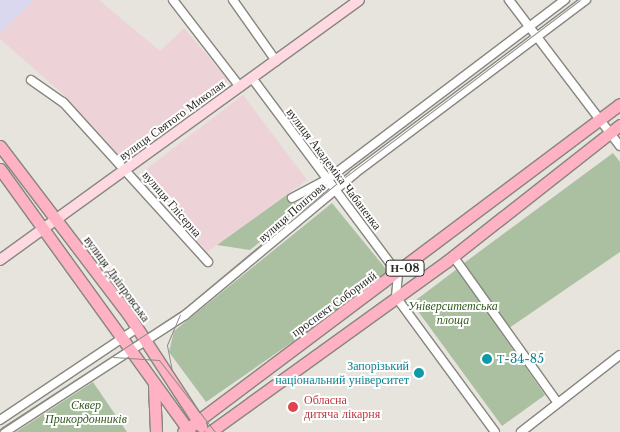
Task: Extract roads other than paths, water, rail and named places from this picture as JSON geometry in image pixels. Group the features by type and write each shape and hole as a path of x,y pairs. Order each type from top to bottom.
{"main road":[{"name":"проспект Соборний","path":"187,431 398,274 620,104"},
{"name":"Н-08","path":"210,432 453,256 620,125"},
{"name":"вулиця Дніпровська","path":"0,146 136,329 204,432"},
{"path":"0,169 45,228 187,431"},
{"path":"153,382 158,402 156,432"}],"street":[{"path":"173,0 240,87"},
{"path":"233,0 276,61"},
{"name":"вулиця Святого Миколая","path":"0,260 359,0"},
{"path":"509,0 620,146"},
{"name":"вулиця Поштова","path":"292,198 328,179 565,0"},
{"name":"вулиця Поштова","path":"5,432 144,342 253,261 334,190 586,0"},
{"name":"вулиця Академіка Чабаненка","path":"252,78 398,274"},
{"name":"вулиця Глісерна","path":"31,80 63,102 127,169 208,262"},
{"path":"453,256 557,402"},
{"path":"398,274 396,297 495,432"},
{"path":"0,420 136,329"},
{"path":"524,431 557,402 620,356"}],"tram line":[{"path":"0,430 185,308 337,183 580,0"},
{"path":"172,371 167,345 180,315"},
{"path":"113,357 159,360 215,432"}],"place":[{"name":"Т-34-85","path":"487,359"},
{"name":"Запорізький національний університет","path":"419,373"},
{"name":"Обласна дитяча лікарня","path":"293,407"}],"park label":[{"name":"Університетська площа","path":"453,313"},
{"name":"Сквер Прикордонників","path":"86,412"}]}
